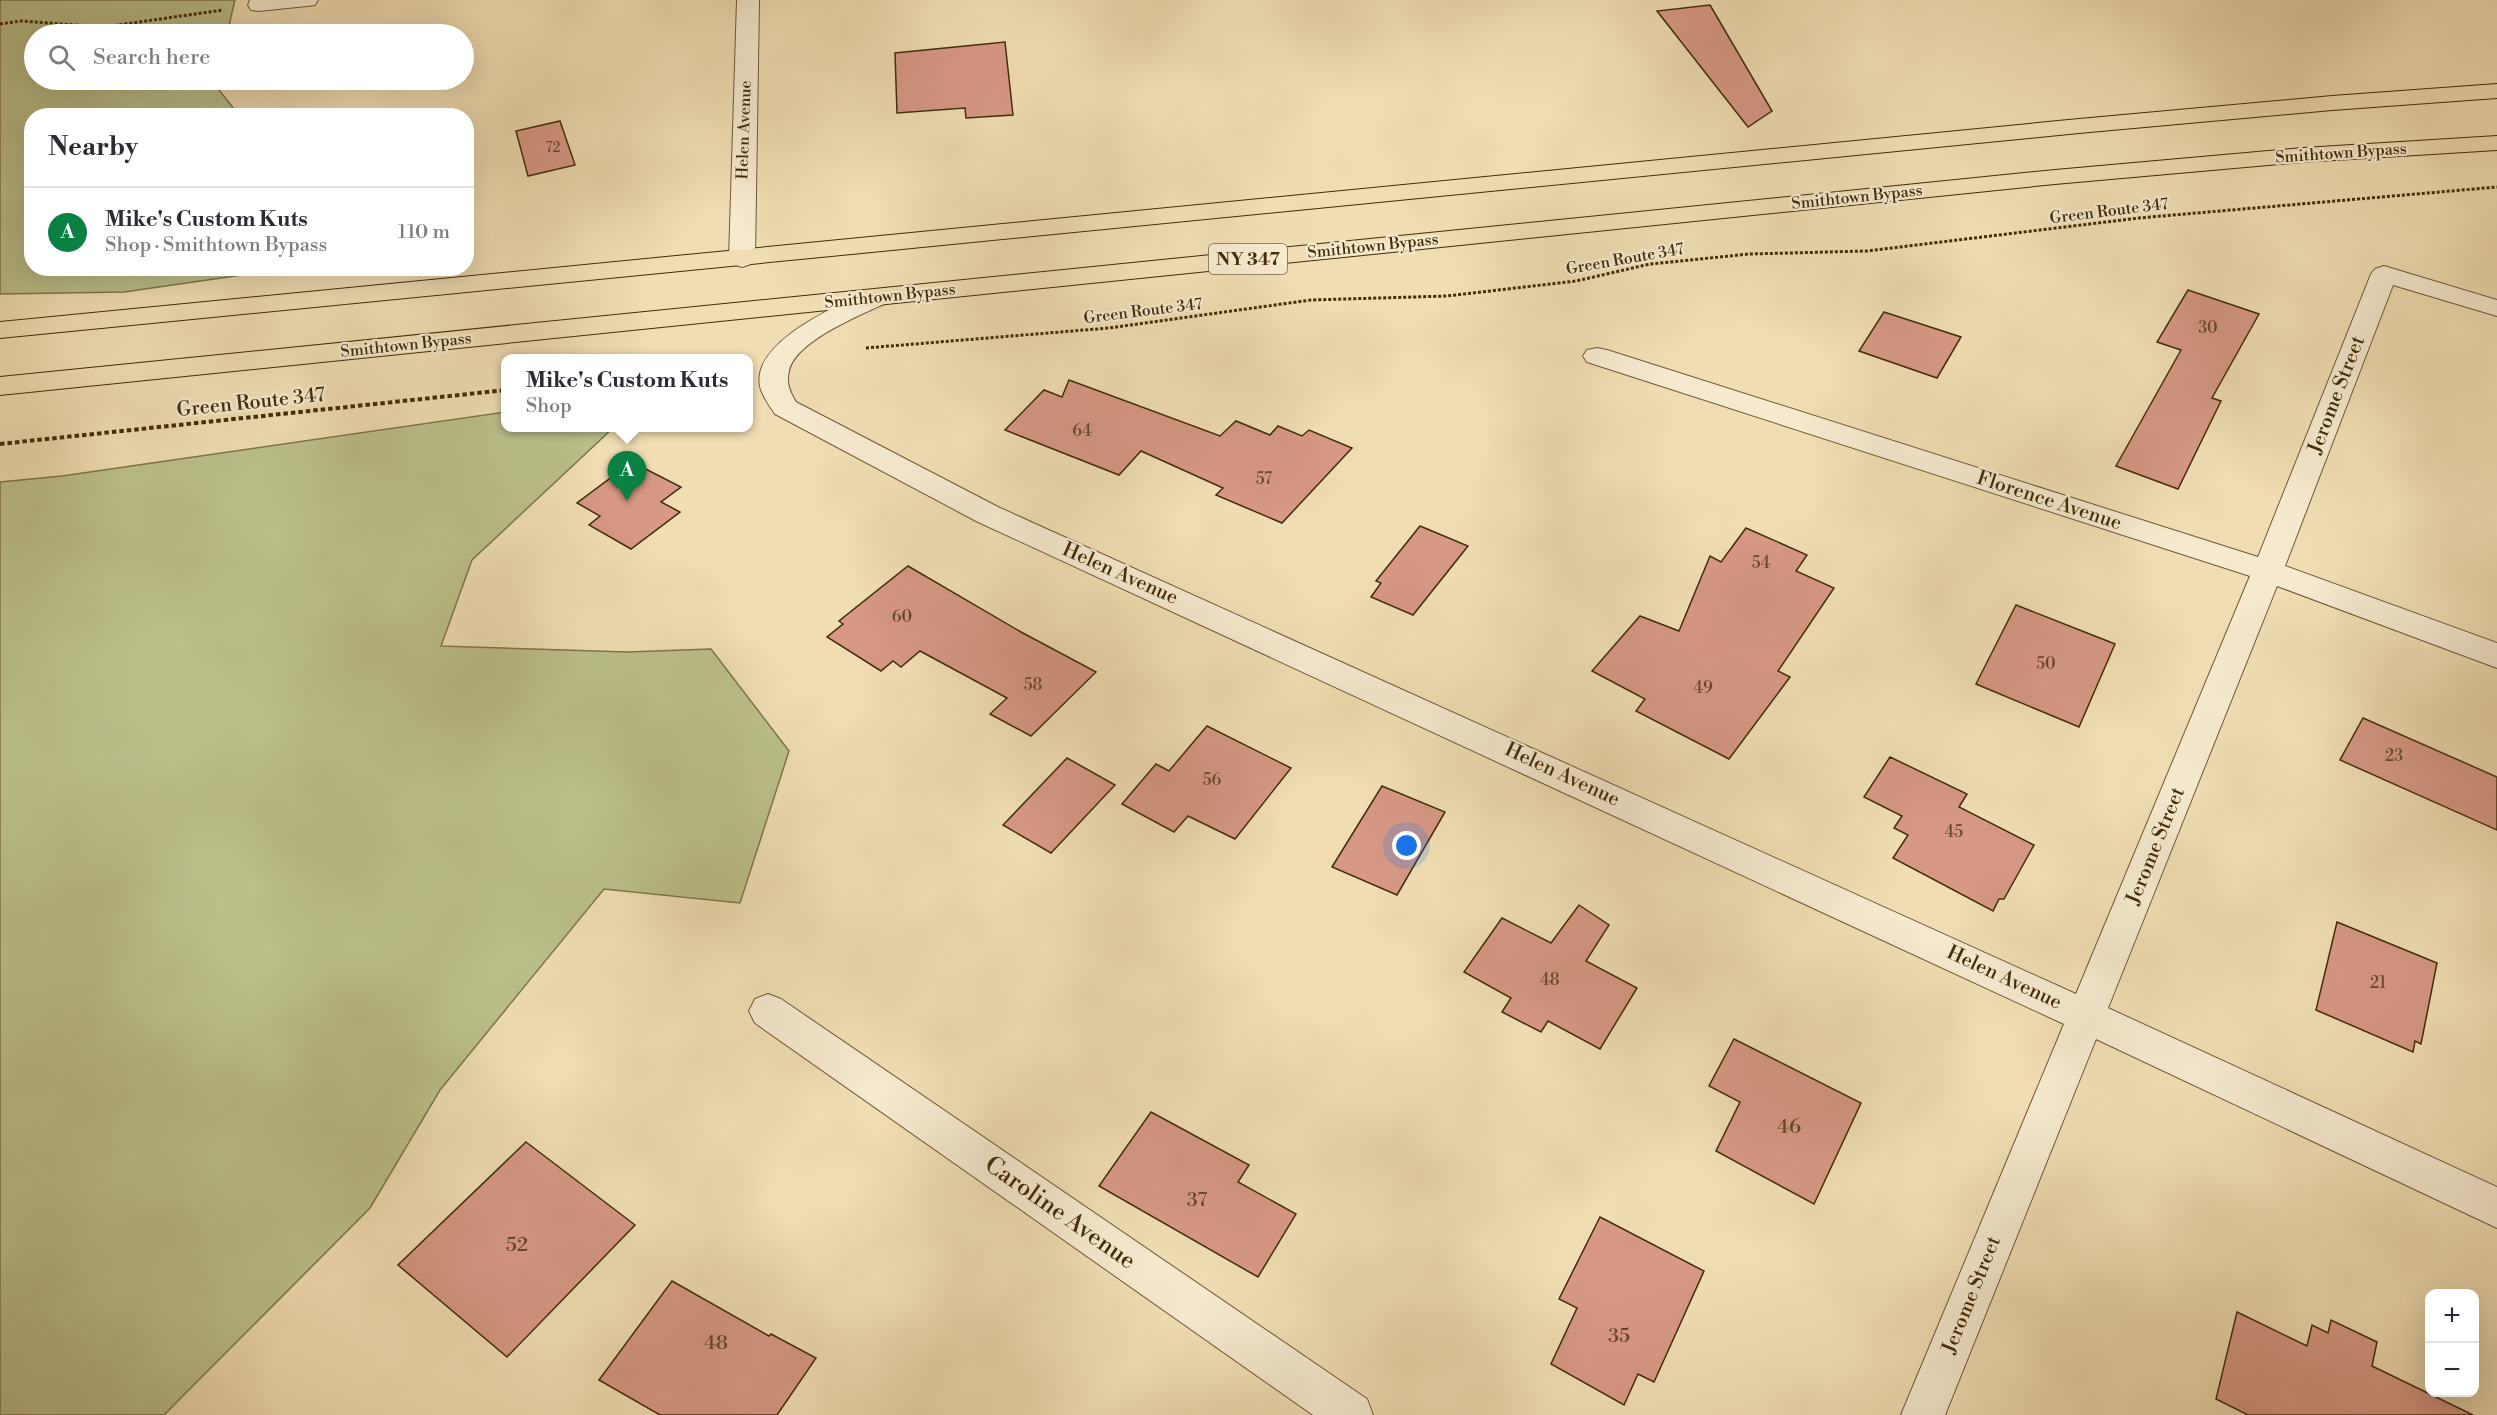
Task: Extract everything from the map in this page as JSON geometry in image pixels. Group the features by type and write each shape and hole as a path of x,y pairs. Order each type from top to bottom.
{"highway":[{"path":"0,330 2079,126 2332,103 2497,91"},
{"name":"Smithtown Bypass","path":"0,386 2055,177 2303,155 2497,143"}],"street":[{"path":"260,2 307,0"},
{"name":"Helen Avenue","path":"742,259 748,0"},
{"name":"Jerome Street","path":"1923,1415 2268,571 2384,274 2497,308"},
{"name":"Helen Avenue","path":"877,297 822,324 790,346 782,356 775,373 774,387 778,399 785,408 987,514 1261,637 2086,1016 2497,1208"},
{"name":"Florence Avenue","path":"1597,356 2268,571 2497,656"},
{"name":"Caroline Avenue","path":"768,1011 1351,1415"}],"path":[{"path":"123,24 260,2"},
{"path":"0,24 21,21 62,24"},
{"name":"Green Route 347","path":"866,348 1109,328 1311,300 1447,296 1584,279 1650,264 1738,255 1867,251 2150,217 2497,187"},
{"name":"Green Route 347","path":"0,444 501,391"}],"green space":[{"path":"0,0 235,0 229,24 24,24 24,90 219,90 233,108 24,108 24,276 235,276 124,292 0,294"},
{"path":"501,413 501,432 609,432 472,560 441,646 627,652 711,649 789,751 740,903 604,889 440,1090 370,1208 164,1415 0,1415 0,482 62,476"}],"building":[{"path":"1710,5 1772,111 1748,127 1657,11"},
{"path":"1005,42 1013,115 966,118 965,108 897,113 895,53"},
{"path":"560,121 575,165 528,176 516,131"},
{"path":"2188,290 2259,314 2212,398 2221,401 2178,489 2116,466 2181,350 2157,342"},
{"path":"1884,312 1961,337 1937,378 1859,351"},
{"path":"1069,380 1220,436 1236,421 1270,435 1278,426 1302,436 1309,430 1352,448 1282,523 1216,495 1223,488 1141,451 1119,475 1005,430 1044,390 1062,397"},
{"path":"632,462 681,487 661,502 680,512 631,549 589,525 600,516 577,503"},
{"path":"1420,526 1468,546 1413,615 1371,597 1381,583 1376,581"},
{"path":"1746,528 1807,555 1796,571 1834,588 1778,671 1790,677 1729,759 1636,711 1645,699 1592,671 1640,616 1679,631 1710,556 1721,562"},
{"path":"908,566 1021,632 1096,672 1031,736 990,714 1007,698 920,651 901,667 893,661 881,671 827,637 843,624 839,621"},
{"path":"2016,605 2115,644 2079,727 1976,684"},
{"path":"2363,718 2497,777 2497,830 2340,760"},
{"path":"1207,726 1291,768 1235,839 1188,816 1174,832 1122,804 1156,764 1169,771"},
{"path":"1890,757 1967,794 1959,807 2034,845 2004,899 1999,899 1993,911 1893,858 1908,835 1894,828 1902,816 1864,797"},
{"path":"1067,758 1115,785 1051,853 1003,825"},
{"path":"1382,786 1445,812 1397,895 1332,867"},
{"path":"1579,905 1609,925 1586,961 1637,988 1600,1049 1548,1021 1541,1032 1502,1012 1511,998 1464,972 1502,918 1551,943"},
{"path":"2337,922 2437,963 2421,1044 2415,1041 2413,1052 2316,1010"},
{"path":"1734,1039 1861,1103 1814,1204 1716,1151 1740,1102 1709,1086"},
{"path":"1151,1112 1249,1165 1238,1182 1296,1214 1258,1277 1099,1186"},
{"path":"526,1142 635,1225 507,1357 398,1265"},
{"path":"1600,1217 1704,1271 1654,1382 1638,1374 1624,1405 1551,1364 1577,1308 1559,1299"},
{"path":"672,1281 769,1336 771,1334 816,1358 777,1415 660,1415 599,1380"},
{"path":"2237,1312 2307,1346 2312,1325 2328,1333 2331,1320 2377,1342 2372,1366 2425,1392 2425,1397 2436,1397 2473,1415 2248,1415 2216,1399"}],"place":[{"name":"Mike's Custom Kuts","path":"627,501"}]}
